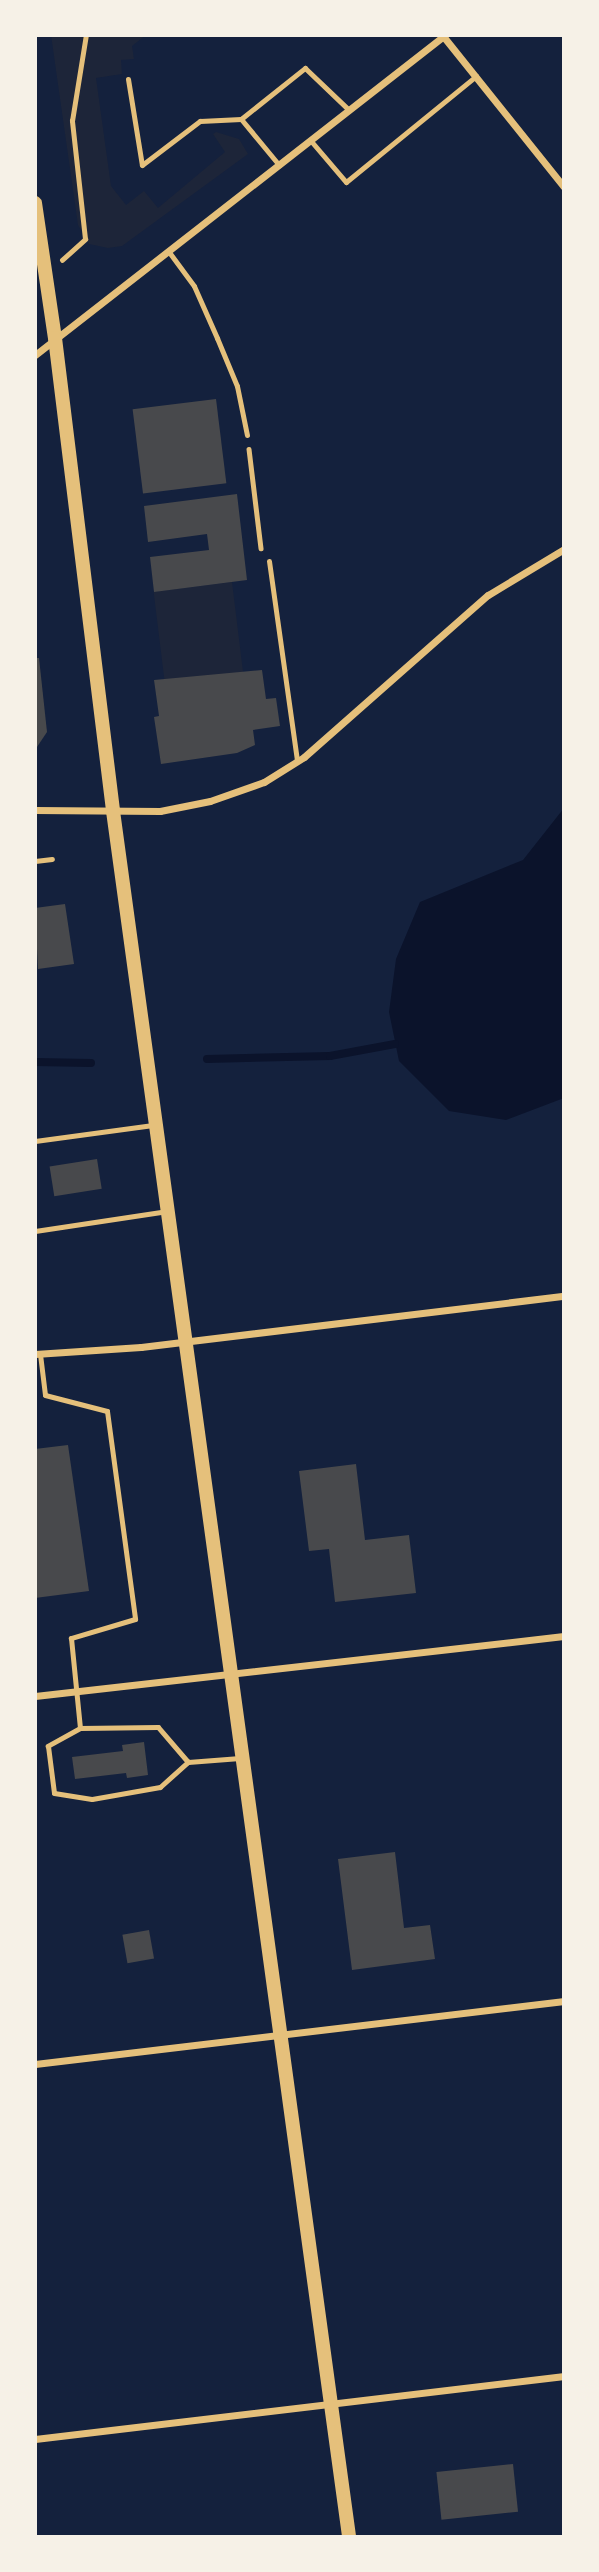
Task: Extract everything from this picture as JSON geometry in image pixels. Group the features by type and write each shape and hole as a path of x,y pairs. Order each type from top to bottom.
{"main road":[{"path":"35,203 55,338 113,811 349,2537"}],"street":[{"path":"35,355 444,35 564,187"},
{"path":"35,810 160,811 210,801 264,782 297,761 488,595 564,550"},
{"path":"37,1354 82,1353 186,1342 564,1296"},
{"path":"35,1696 564,1636"},
{"path":"35,2064 564,2001"},
{"path":"35,2439 564,2376"}],"lane":[{"path":"128,79 142,165 200,121 241,119 305,68 349,110"},
{"path":"310,141 346,182 476,76"},
{"path":"241,119 279,165"},
{"path":"169,252 194,286 217,338 237,386 247,435"},
{"path":"269,561 297,761"},
{"path":"35,861 52,859"},
{"path":"35,1141 156,1124"},
{"path":"35,1230 168,1211"},
{"path":"37,1354 45,1395 107,1412 135,1619 71,1638 80,1728"},
{"path":"188,1762 159,1727 80,1728 48,1746 54,1793 92,1799 160,1787 188,1762 243,1757"}],"path":[{"path":"46,274 85,239 72,121 86,35"},
{"path":"247,435 263,562 269,561"}],"shaded area":[{"path":"51,35 146,35 132,46 134,59 121,60 122,74 96,78 111,186 126,205 144,191 158,208 225,152 213,134 216,132 239,139 248,154 122,246 108,248 89,244 78,225"},
{"path":"232,582 243,672 165,682 154,592"},
{"path":"564,808 564,1098 506,1120 449,1111 399,1061 389,1012 396,959 420,902 523,860"}],"building":[{"path":"216,399 226,483 143,494 133,409"},
{"path":"237,494 247,580 154,592 150,557 209,550 207,534 148,542 144,506"},
{"path":"35,658 39,658 47,732 35,750"},
{"path":"262,670 266,699 276,698 280,726 253,730 255,745 237,753 161,764 154,717 159,716 154,680"},
{"path":"65,904 74,964 38,969 35,908"},
{"path":"97,1159 102,1189 54,1196 50,1167"},
{"path":"68,1445 89,1591 35,1598 35,1449"},
{"path":"356,1464 365,1540 409,1535 416,1593 335,1602 329,1549 309,1551 299,1471"},
{"path":"144,1742 148,1775 127,1778 126,1773 75,1779 72,1757 123,1751 122,1745"},
{"path":"395,1852 404,1928 430,1925 435,1959 352,1970 338,1859"},
{"path":"149,1930 154,1959 127,1963 122,1935"},
{"path":"513,2464 518,2512 441,2520 436,2472"}],"waterway":[{"path":"207,1059 330,1056 395,1044"},
{"path":"35,1062 91,1063"}]}
